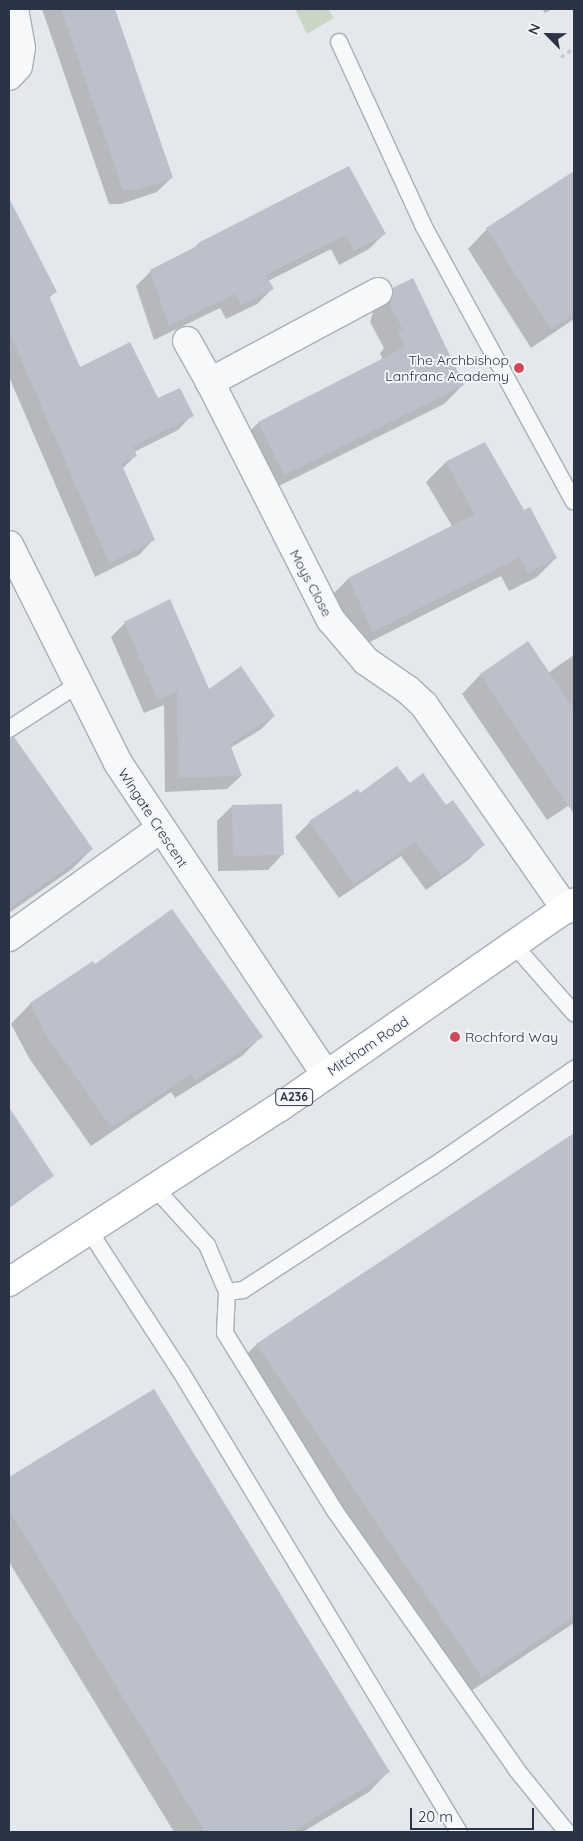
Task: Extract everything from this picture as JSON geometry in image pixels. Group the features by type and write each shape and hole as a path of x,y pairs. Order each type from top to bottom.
{"main road":[{"name":"Mitcham Road","path":"9,1282 326,1075 570,906"}],"street":[{"path":"9,76 18,66 21,48 14,9"},
{"path":"210,382 378,292"},
{"name":"Moys Close","path":"187,341 210,382 331,620 366,661 408,690 424,705 570,906"},
{"name":"Wingate Crescent","path":"9,544 76,685 118,764 326,1075"},
{"path":"9,937 160,829"}],"lane":[{"path":"339,42 423,225 574,502"},
{"path":"9,728 76,685"},
{"path":"514,945 574,1013"},
{"path":"227,1292 243,1290 472,1140 574,1069"},
{"path":"154,1187 207,1245 227,1292 225,1333 335,1511 516,1769 567,1832"},
{"path":"88,1229 180,1372 460,1832"}],"path":[{"path":"561,57 574,48"}],"green space":[{"path":"295,9 328,9 334,18 307,34"}],"building":[{"path":"61,9 115,9 173,178 137,190 123,190"},
{"path":"349,166 386,234 354,251 346,235 266,275 274,289 241,305 235,294 169,326 150,270 199,245 198,243"},
{"path":"574,171 574,314 551,329 486,228"},
{"path":"9,198 57,292 49,296 80,367 130,342 158,398 180,388 194,416 133,446 137,456 121,463 155,540 109,563 9,331"},
{"path":"413,278 464,385 439,398 430,381 438,398 284,475 258,422 405,347 398,332 403,330 389,303 393,288"},
{"path":"485,442 524,510 530,507 557,558 528,573 520,557 373,632 348,578 475,514 445,462"},
{"path":"170,599 209,689 241,666 275,716 230,744 242,776 178,778 177,692 158,700 124,622"},
{"path":"528,641 574,709 574,814 480,674"},
{"path":"14,737 93,849 9,909 9,739"},
{"path":"397,766 410,783 423,773 446,805 453,800 485,845 441,876 416,842 354,884 309,821 358,789 360,793"},
{"path":"282,804 284,855 233,856 232,805"},
{"path":"172,909 263,1037 195,1080 191,1074 111,1127 48,1038 30,1003 93,961 95,964"},
{"path":"9,1107 54,1176 9,1206"},
{"path":"574,1133 574,1617 482,1678 256,1344"},
{"path":"154,1389 390,1772 292,1832 205,1832 9,1510 9,1477"}],"place":[{"name":"The Archbishop Lanfranc Academy","path":"519,368"},
{"name":"Rochford Way","path":"455,1037"}]}
